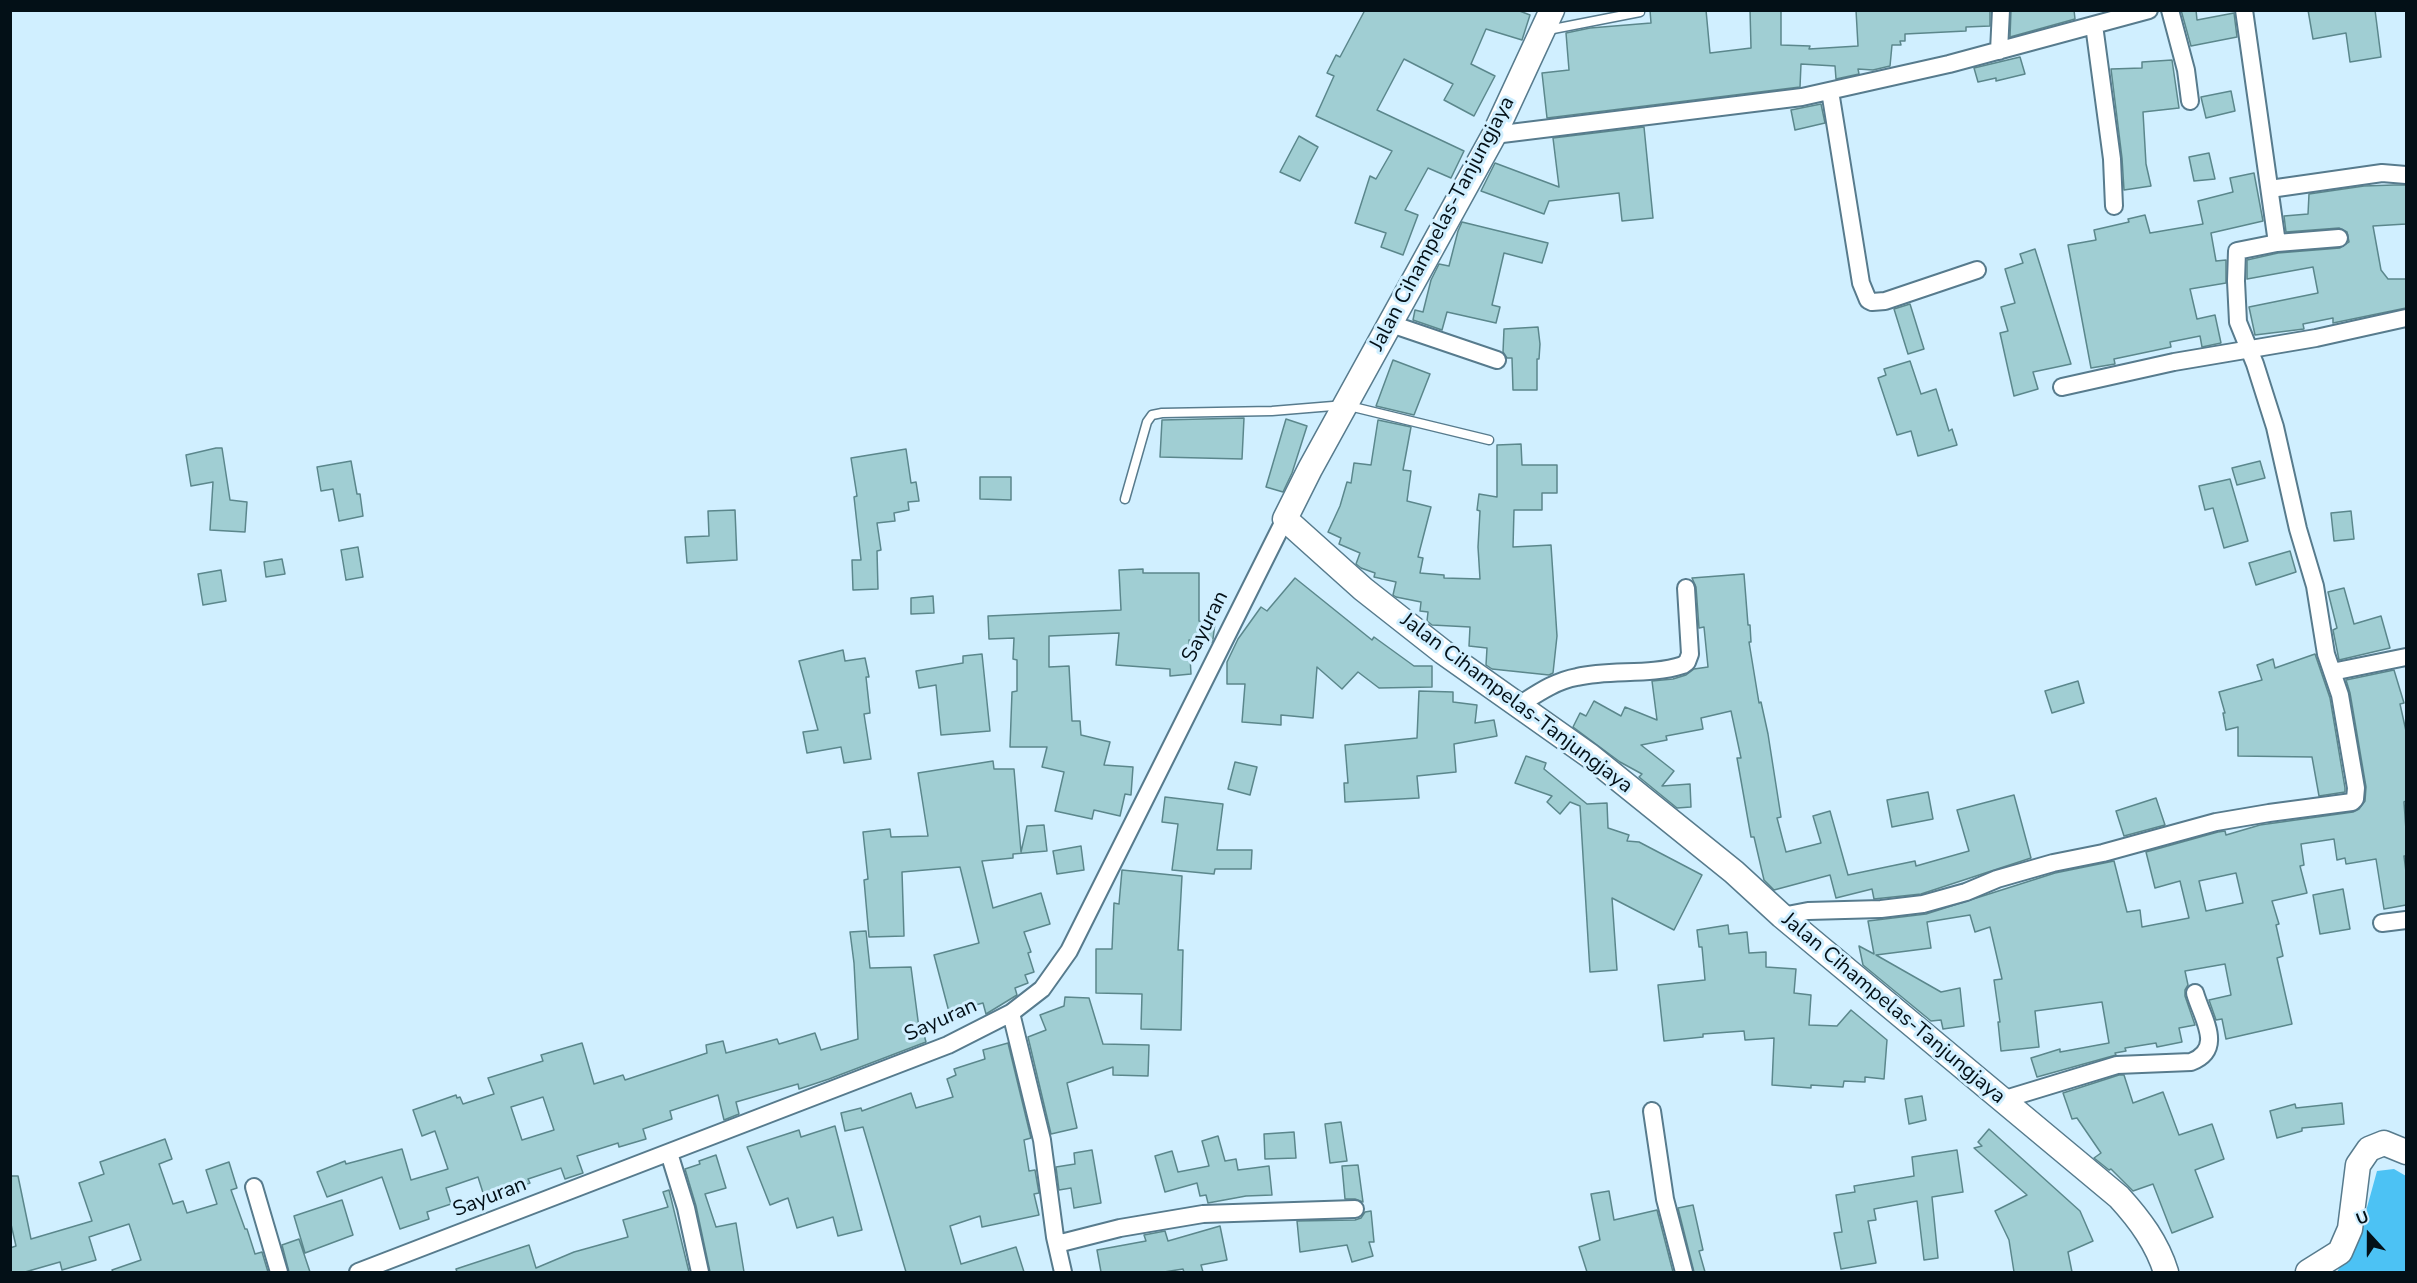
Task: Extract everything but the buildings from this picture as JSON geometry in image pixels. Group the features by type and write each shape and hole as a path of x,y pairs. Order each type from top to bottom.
{"main road":[{"name":"Jalan Cihampelas-Tanjungjaya","path":"1547,21 1494,135 1345,405 1286,519 1363,589 1443,652 1590,756 1707,850 1782,916 2119,1197 2155,1243 2166,1272"},
{"path":"2308,1272 2340,1252 2350,1229 2358,1165 2369,1149 2384,1143 2406,1152"}],"street":[{"path":"1999,51 2001,10"},
{"path":"1494,135 1770,102 1830,91 1999,51 2149,10"},
{"path":"2170,10 2186,70 2190,101"},
{"path":"2244,10 2277,243"},
{"path":"2094,25 2112,159 2114,206"},
{"path":"1830,91 1863,294 1868,300 1885,301 1977,270"},
{"path":"2270,189 2382,173 2406,175"},
{"path":"1782,916 1809,911 1881,909 1923,904 2053,863 2103,853 2216,822 2352,802 2357,795 2340,695 2320,629 2315,586 2298,529 2275,427 2255,364 2238,322 2236,281 2237,251 2277,243 2339,238"},
{"path":"2062,387 2174,362 2316,338 2406,318"},
{"path":"1391,324 1497,360"},
{"name":"Sayuran","path":"358,1272 948,1045 1011,1012 1042,989 1069,951 1286,519"},
{"path":"1519,705 1552,684 1578,676 1620,674 1683,665 1688,662 1690,654 1686,588"},
{"path":"2332,672 2406,657"},
{"path":"2382,923 2406,920"},
{"path":"2002,1100 2117,1065 2191,1062 2202,1058 2207,1052 2208,1029 2195,993"},
{"path":"1011,1012 1042,1140 1063,1272"},
{"path":"1652,1111 1665,1200 1684,1272"},
{"path":"669,1152 686,1208 700,1272"},
{"path":"254,1187 279,1272"},
{"path":"1057,1244 1120,1228 1203,1214 1355,1209"}],"lane":[{"path":"1547,21 1640,12"},
{"path":"1125,499 1147,422 1152,415 1162,413 1272,411 1345,405 1489,440"}],"shaded area":[{"path":"2394,1169 2406,1176 2406,1272 2337,1272 2360,1233 2377,1171"}]}
